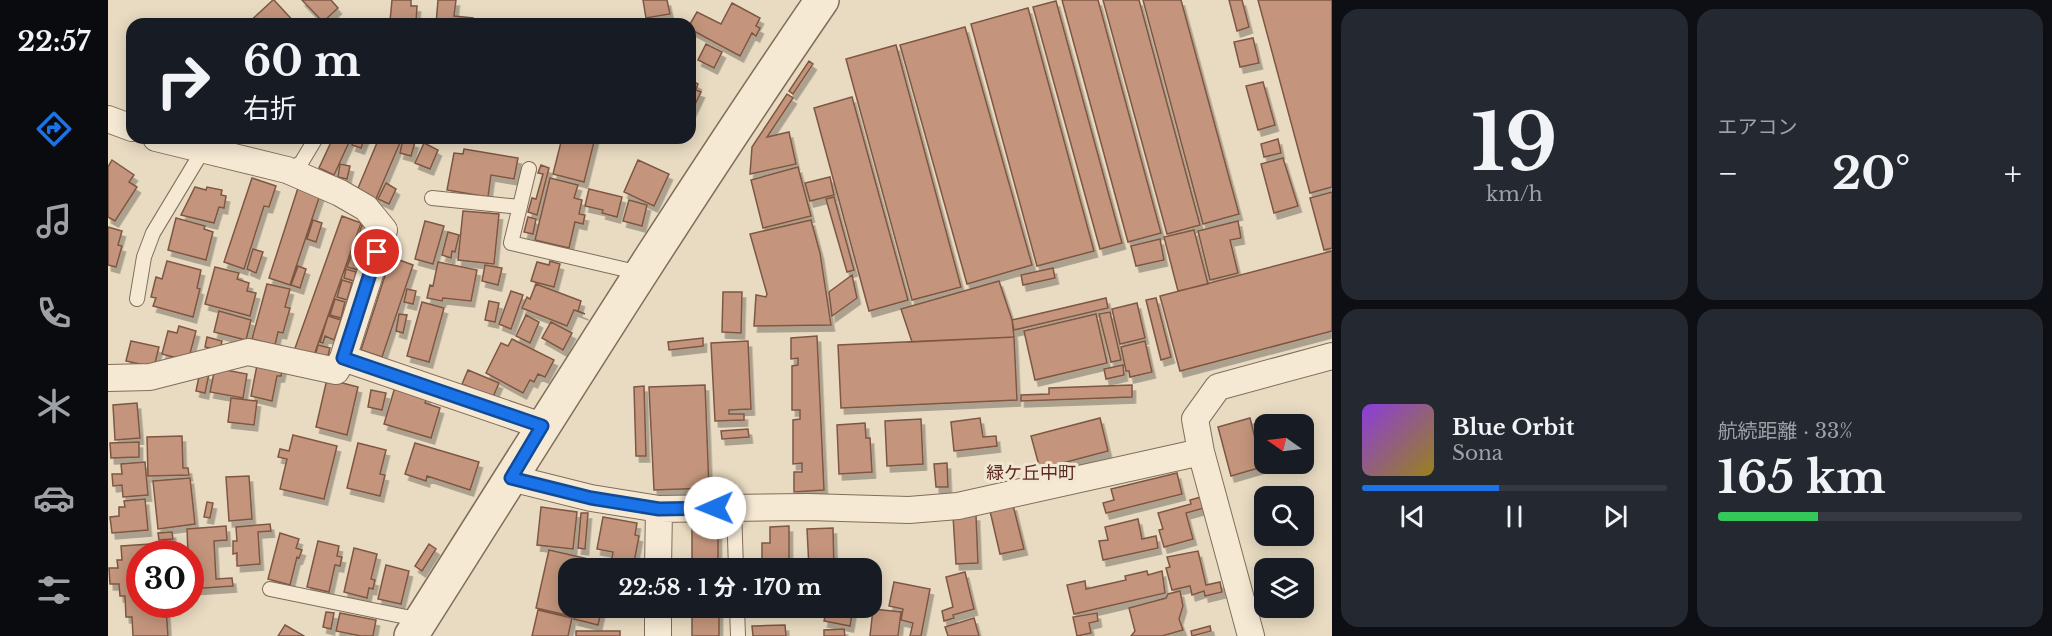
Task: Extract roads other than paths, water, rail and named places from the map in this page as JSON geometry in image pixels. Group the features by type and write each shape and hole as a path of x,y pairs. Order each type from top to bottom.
{"street":[{"path":"416,628 542,426 732,130 822,0"},
{"path":"108,118 126,126"},
{"path":"108,378 150,377 248,352 336,371 343,358 384,230 366,208 340,193 287,170 180,144"},
{"path":"1251,636 1195,419 1218,387 1332,356"},
{"path":"343,358 542,426"},
{"path":"511,478 591,498 659,509 808,507 909,510 958,506 1202,452"},
{"path":"658,558 659,509"},
{"path":"658,618 658,636"}],"lane":[{"path":"287,170 301,163 312,144"},
{"path":"137,298 144,257 153,233 203,150"},
{"path":"530,169 511,243 640,273"},
{"path":"432,198 520,207"},
{"path":"734,508 736,558"},
{"path":"270,589 416,628"},
{"path":"737,618 738,636"}],"district":[{"name":"緑ケ丘中町","path":"1031,473"}]}
